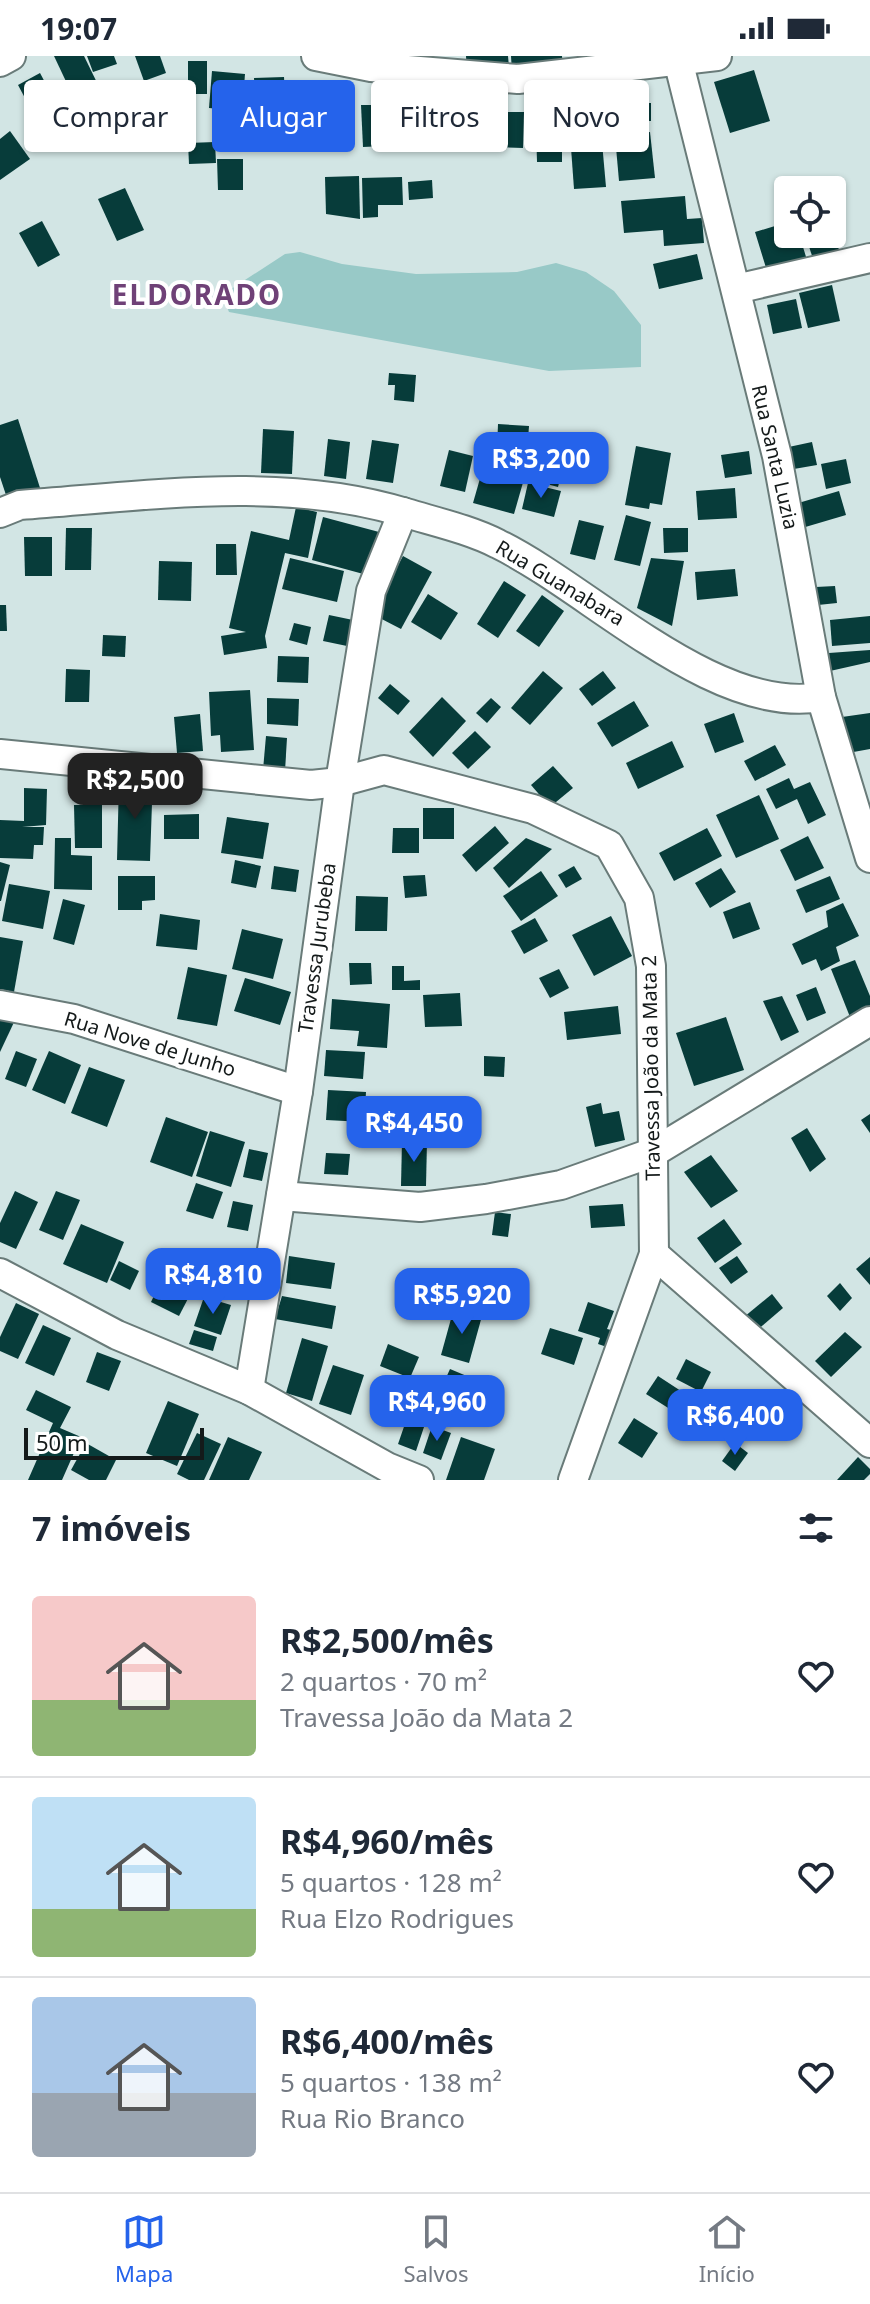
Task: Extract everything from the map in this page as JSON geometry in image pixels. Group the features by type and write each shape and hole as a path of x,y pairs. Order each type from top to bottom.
{"street":[{"path":"0,62 11,56"},
{"path":"316,56 371,67 518,79 717,56"},
{"name":"Rua Santa Luzia","path":"677,59 777,456 821,697 857,779 870,858"},
{"path":"736,289 870,258"},
{"name":"Rua Guanabara","path":"0,513 20,505 174,494 304,493 403,512 497,543 606,609 696,671 777,698 798,701 821,697"},
{"name":"Travessa Jurubeba","path":"249,1390 298,1091 340,782 371,591 403,512"},
{"name":"Travessa João da Mata 2","path":"0,754 311,785 340,782 384,770 533,809 609,845 639,898 651,966 654,1254 573,1480"},
{"name":"Rua Nove de Junho","path":"0,1005 74,1019 298,1091"},
{"path":"281,1196 420,1207 561,1185 654,1152 870,1021"},
{"path":"654,1254 870,1443"},
{"path":"0,1273 117,1335 249,1390 387,1467 419,1480"}],"water":[{"path":"300,252 342,264 416,274 517,272 556,263 586,272 614,291 641,325 641,367 549,371 229,312 222,295 285,254"}],"building":[{"path":"54,56 84,56 96,80 65,80"},
{"path":"87,56 114,56 117,64 93,72"},
{"path":"135,56 160,56 166,73 144,80"},
{"path":"466,56 508,56 509,67 467,71"},
{"path":"511,56 562,56 563,68 512,73"},
{"path":"188,61 207,61 207,94 196,94 196,80 188,80"},
{"path":"754,70 770,121 730,133 714,82"},
{"path":"212,71 245,74 245,80 212,80 212,108 209,108"},
{"path":"40,73 44,80 27,80"},
{"path":"284,77 284,80 254,80"},
{"path":"24,82 24,96 18,85"},
{"path":"361,105 371,105 371,147 363,147"},
{"path":"508,112 524,112 523,148 508,147"},
{"path":"10,131 30,159 0,180 0,139"},
{"path":"649,132 655,178 619,181 616,152 649,152"},
{"path":"212,142 216,163 189,164 188,152 196,152 196,143"},
{"path":"537,152 562,152 562,162 537,162"},
{"path":"571,152 603,152 606,187 574,189"},
{"path":"217,159 243,159 243,190 218,190"},
{"path":"359,176 360,219 326,214 325,177"},
{"path":"402,177 403,205 378,205 378,217 363,218 362,178"},
{"path":"432,180 433,198 409,200 408,182"},
{"path":"125,188 144,230 117,241 98,199"},
{"path":"685,196 687,219 702,218 704,243 664,246 663,230 624,233 621,201"},
{"path":"42,221 60,255 38,267 19,233"},
{"path":"774,226 774,248 803,248 807,260 767,271 755,232"},
{"path":"810,248 838,248 840,253 814,262"},
{"path":"697,254 703,279 659,289 653,264"},
{"path":"832,285 840,321 808,328 799,293"},
{"path":"796,299 802,328 773,334 767,305"},
{"path":"389,373 416,375 414,402 394,400 395,385 388,385"},
{"path":"18,419 41,491 8,501 0,477 0,425"},
{"path":"498,424 529,426 527,452 497,450"},
{"path":"263,429 294,431 292,474 261,473"},
{"path":"328,439 350,442 346,479 324,476"},
{"path":"372,440 399,444 393,483 366,479"},
{"path":"812,442 817,465 788,470 784,448"},
{"path":"636,446 671,453 662,505 650,503 649,509 625,505"},
{"path":"449,450 473,456 465,492 440,486"},
{"path":"749,451 752,474 725,478 721,455"},
{"path":"487,454 528,465 514,514 473,503"},
{"path":"535,455 564,463 558,487 528,479"},
{"path":"846,459 851,483 826,489 821,464"},
{"path":"528,483 561,491 554,517 522,509"},
{"path":"735,488 737,518 698,520 696,491"},
{"path":"839,491 846,515 802,528 795,504"},
{"path":"296,507 317,512 308,558 285,553 265,636 267,648 224,655 221,636 246,632 229,628 251,531 289,540"},
{"path":"626,515 651,522 640,566 614,560"},
{"path":"323,517 379,532 367,575 312,560"},
{"path":"579,520 604,526 595,560 570,554"},
{"path":"66,528 92,528 91,570 65,570"},
{"path":"663,528 688,528 688,552 664,553"},
{"path":"24,537 52,537 52,576 25,576"},
{"path":"216,544 236,544 237,575 216,575"},
{"path":"403,556 432,572 401,629 372,614"},
{"path":"290,558 344,571 337,602 282,589"},
{"path":"651,558 684,561 672,626 637,608"},
{"path":"159,561 192,562 191,601 158,600"},
{"path":"735,569 738,596 697,600 695,572"},
{"path":"504,581 526,595 498,638 477,624"},
{"path":"835,586 837,603 818,605 816,587"},
{"path":"428,594 458,613 441,640 411,622"},
{"path":"542,595 564,611 539,647 516,631"},
{"path":"0,605 6,605 7,631 0,631"},
{"path":"329,615 353,620 347,646 323,641"},
{"path":"870,616 870,643 832,646 830,620"},
{"path":"294,623 311,627 307,645 289,640"},
{"path":"103,635 126,636 125,657 102,656"},
{"path":"870,650 870,662 830,671 829,653"},
{"path":"278,656 309,657 308,683 277,682"},
{"path":"66,669 90,670 89,702 65,702"},
{"path":"543,671 563,688 530,725 511,708"},
{"path":"603,671 616,688 592,706 579,689"},
{"path":"390,684 410,701 398,715 378,698"},
{"path":"250,690 254,750 221,752 220,735 211,736 209,692"},
{"path":"442,697 466,721 433,757 409,732"},
{"path":"267,698 299,699 298,726 267,724"},
{"path":"491,698 501,707 487,723 476,713"},
{"path":"634,701 649,726 612,747 597,723"},
{"path":"734,713 744,742 715,753 704,724"},
{"path":"870,713 870,749 848,753 842,717"},
{"path":"200,714 203,751 177,753 174,717"},
{"path":"475,731 491,747 468,769 452,753"},
{"path":"266,736 287,738 285,771 263,770"},
{"path":"672,741 684,767 638,789 626,763"},
{"path":"775,745 786,765 755,781 744,761"},
{"path":"553,766 573,788 550,807 531,785"},
{"path":"789,778 794,789 810,782 826,815 808,824 797,799 776,809 766,789"},
{"path":"119,781 146,782 146,787 157,788 156,803 152,803 150,861 117,860"},
{"path":"24,788 47,789 46,825 22,827 44,827 43,845 34,845 33,859 0,858 0,820 24,821"},
{"path":"759,795 779,839 736,858 716,815"},
{"path":"74,805 102,805 102,848 75,848"},
{"path":"423,808 454,808 454,839 423,839"},
{"path":"199,814 199,839 164,839 164,815"},
{"path":"227,817 269,823 263,859 221,853"},
{"path":"495,826 509,843 476,872 462,855"},
{"path":"393,828 419,828 419,853 392,853"},
{"path":"707,828 722,856 674,881 659,853"},
{"path":"808,836 824,868 795,881 780,850"},
{"path":"55,838 71,838 71,855 92,856 92,890 54,889"},
{"path":"526,838 552,849 509,888 493,868"},
{"path":"235,860 261,866 256,888 231,883"},
{"path":"0,862 10,865 1,901 0,901"},
{"path":"274,866 299,870 296,892 271,889"},
{"path":"574,866 582,879 566,888 558,875"},
{"path":"721,868 736,892 710,908 695,883"},
{"path":"541,871 558,896 521,921 503,896"},
{"path":"425,875 427,896 405,898 403,876"},
{"path":"118,876 155,876 155,900 142,901 142,910 118,910"},
{"path":"830,876 840,899 806,913 796,890"},
{"path":"9,884 50,891 43,929 2,921"},
{"path":"356,896 388,897 387,931 355,931"},
{"path":"63,899 85,905 74,945 53,939"},
{"path":"750,902 760,929 733,939 723,912"},
{"path":"843,903 859,936 836,947 840,961 821,971 816,959 802,965 792,944 828,927 826,911"},
{"path":"160,914 200,920 197,950 156,946"},
{"path":"611,916 632,956 594,976 572,935"},
{"path":"535,918 548,941 524,954 511,931"},
{"path":"242,929 283,939 273,979 232,969"},
{"path":"0,937 23,941 14,992 0,989"},
{"path":"855,960 870,996 870,1015 852,1022 831,969"},
{"path":"349,963 371,963 372,984 350,985"},
{"path":"392,966 404,966 404,981 420,980 420,990 392,990"},
{"path":"188,967 227,975 217,1026 177,1019"},
{"path":"559,969 569,988 550,998 539,978"},
{"path":"245,978 291,992 280,1025 234,1011"},
{"path":"816,987 826,1013 807,1021 796,995"},
{"path":"460,993 462,1026 425,1027 423,995"},
{"path":"782,996 799,1032 781,1041 763,1001"},
{"path":"332,999 390,1004 387,1048 357,1046 359,1031 330,1029"},
{"path":"618,1006 621,1034 567,1040 564,1012"},
{"path":"726,1017 744,1070 694,1086 676,1033"},
{"path":"0,1018 16,1018 0,1052"},
{"path":"326,1050 365,1052 363,1079 324,1076"},
{"path":"16,1051 37,1059 26,1087 5,1079"},
{"path":"49,1051 81,1065 65,1104 32,1090"},
{"path":"484,1056 505,1057 504,1077 484,1076"},
{"path":"89,1067 125,1080 107,1127 71,1113"},
{"path":"328,1090 366,1092 364,1122 326,1120"},
{"path":"601,1103 603,1114 619,1111 625,1140 595,1147 586,1107"},
{"path":"870,1114 870,1133 861,1120"},
{"path":"166,1117 208,1132 192,1177 150,1162"},
{"path":"807,1128 826,1159 810,1172 791,1138"},
{"path":"210,1131 245,1142 231,1187 196,1176"},
{"path":"402,1141 427,1141 426,1186 401,1186"},
{"path":"249,1149 268,1153 262,1181 243,1177"},
{"path":"326,1153 350,1154 348,1175 324,1174"},
{"path":"711,1155 738,1191 711,1208 684,1172"},
{"path":"196,1183 223,1192 213,1219 186,1211"},
{"path":"15,1191 38,1202 16,1249 0,1242 0,1223"},
{"path":"56,1191 80,1200 63,1240 39,1230"},
{"path":"233,1201 253,1205 248,1231 227,1227"},
{"path":"623,1204 625,1226 591,1228 589,1206"},
{"path":"495,1212 511,1214 508,1237 492,1235"},
{"path":"724,1219 742,1244 715,1263 697,1238"},
{"path":"81,1224 124,1242 107,1283 63,1264"},
{"path":"289,1256 335,1263 331,1289 286,1283"},
{"path":"737,1256 748,1272 731,1284 719,1268"},
{"path":"870,1257 870,1285 856,1269"},
{"path":"119,1261 139,1271 130,1290 110,1280"},
{"path":"165,1273 194,1287 179,1316 151,1302"},
{"path":"412,1282 436,1287 430,1313 407,1307"},
{"path":"840,1283 852,1298 840,1311 827,1296"},
{"path":"772,1294 783,1308 756,1331 744,1317"},
{"path":"282,1296 336,1306 332,1329 275,1319"},
{"path":"204,1297 231,1305 221,1335 194,1326"},
{"path":"588,1302 614,1311 607,1329 619,1332 613,1349 598,1344 600,1338 578,1331"},
{"path":"16,1303 39,1314 18,1359 0,1351 0,1337"},
{"path":"454,1308 482,1316 469,1363 441,1355"},
{"path":"43,1325 71,1338 54,1376 25,1363"},
{"path":"550,1328 583,1338 574,1365 541,1354"},
{"path":"194,1330 217,1337 213,1351 189,1344"},
{"path":"845,1332 862,1347 831,1377 815,1361"},
{"path":"302,1338 328,1346 312,1401 286,1393"},
{"path":"388,1344 419,1357 410,1378 380,1366"},
{"path":"97,1352 121,1361 109,1391 86,1382"},
{"path":"686,1359 711,1372 701,1392 676,1379"},
{"path":"333,1365 364,1375 351,1415 319,1404"},
{"path":"450,1369 481,1382 470,1408 464,1399 441,1389"},
{"path":"658,1376 684,1393 673,1411 646,1394"},
{"path":"36,1390 71,1407 60,1428 81,1437 62,1480 28,1480 53,1423 26,1410"},
{"path":"168,1401 199,1414 177,1466 146,1453"},
{"path":"714,1405 737,1420 727,1435 704,1420"},
{"path":"407,1418 425,1424 416,1451 398,1444"},
{"path":"634,1418 658,1433 642,1458 618,1443"},
{"path":"432,1426 451,1433 441,1460 423,1453"},
{"path":"197,1433 221,1444 204,1480 189,1480 177,1474"},
{"path":"228,1437 262,1452 249,1480 209,1480"},
{"path":"461,1437 495,1449 484,1480 446,1480"},
{"path":"86,1443 116,1460 106,1480 89,1480 71,1470"},
{"path":"735,1443 748,1453 735,1471 722,1461"},
{"path":"858,1457 870,1469 870,1474 864,1480 837,1480"}],"district":[{"name":"ELDORADO","path":"197,295"}]}
